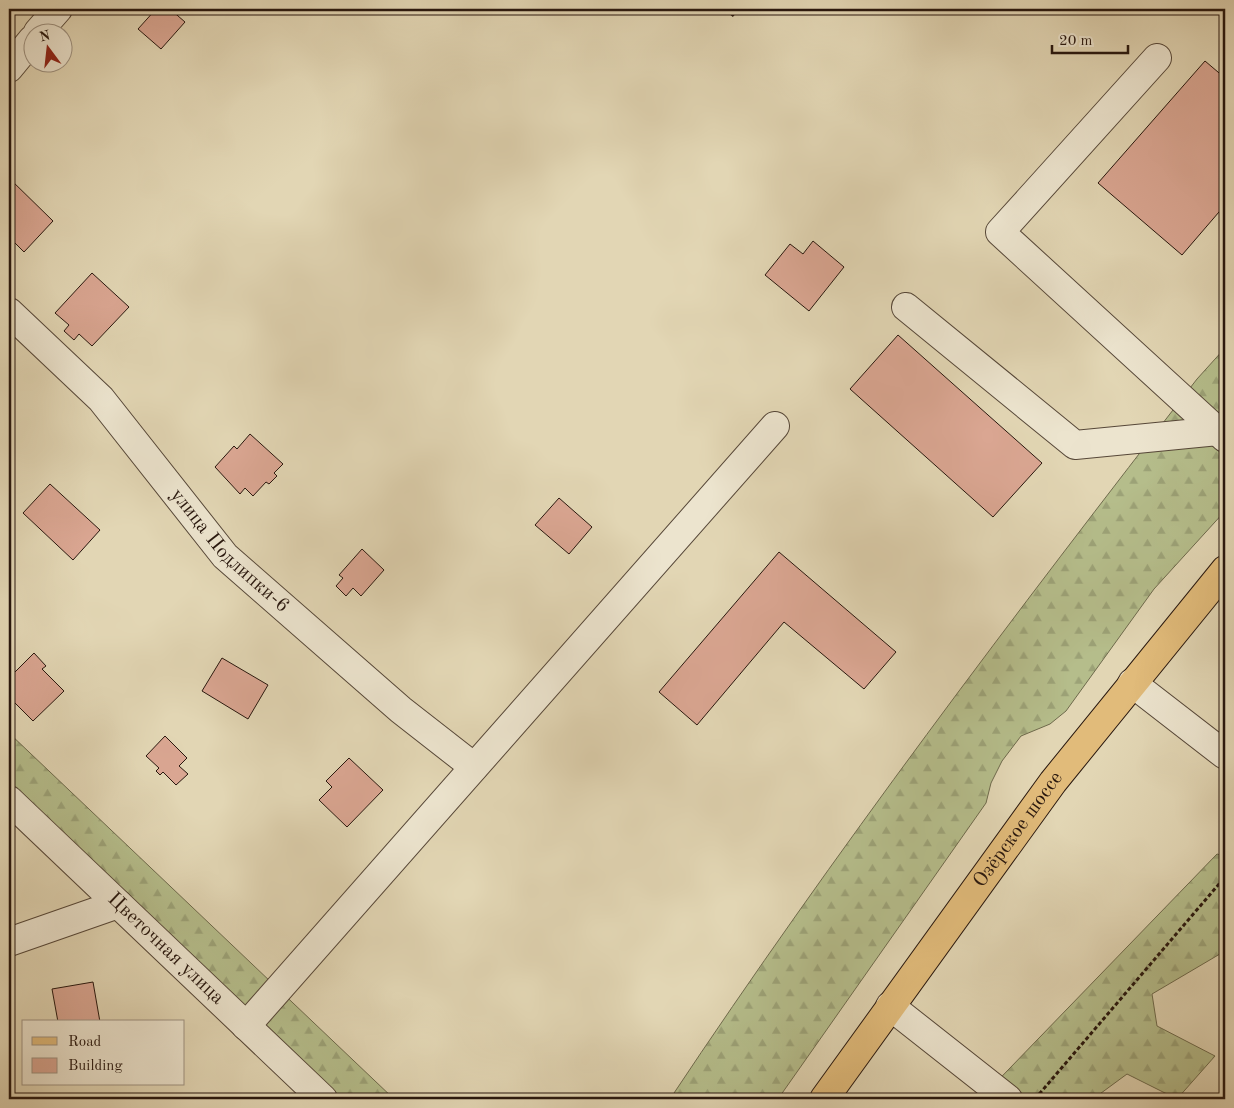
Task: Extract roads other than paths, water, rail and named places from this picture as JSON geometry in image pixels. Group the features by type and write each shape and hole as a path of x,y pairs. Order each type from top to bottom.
{"main road":[{"name":"Озёрское шоссе","path":"824,1099 1053,782 1225,570"}],"street":[{"path":"47,22 58,9"},
{"path":"9,68 22,52"},
{"path":"1157,58 1000,232 1222,434"},
{"path":"906,307 1075,445 1222,434"},
{"name":"улица Подлипки-6","path":"9,312 101,399 225,556 401,710 474,767"},
{"path":"246,1026 775,426"},
{"path":"1132,683 1225,756"},
{"name":"Цветочная улица","path":"9,800 323,1099"},
{"path":"9,942 118,904"},
{"path":"890,1006 1008,1099"}]}
